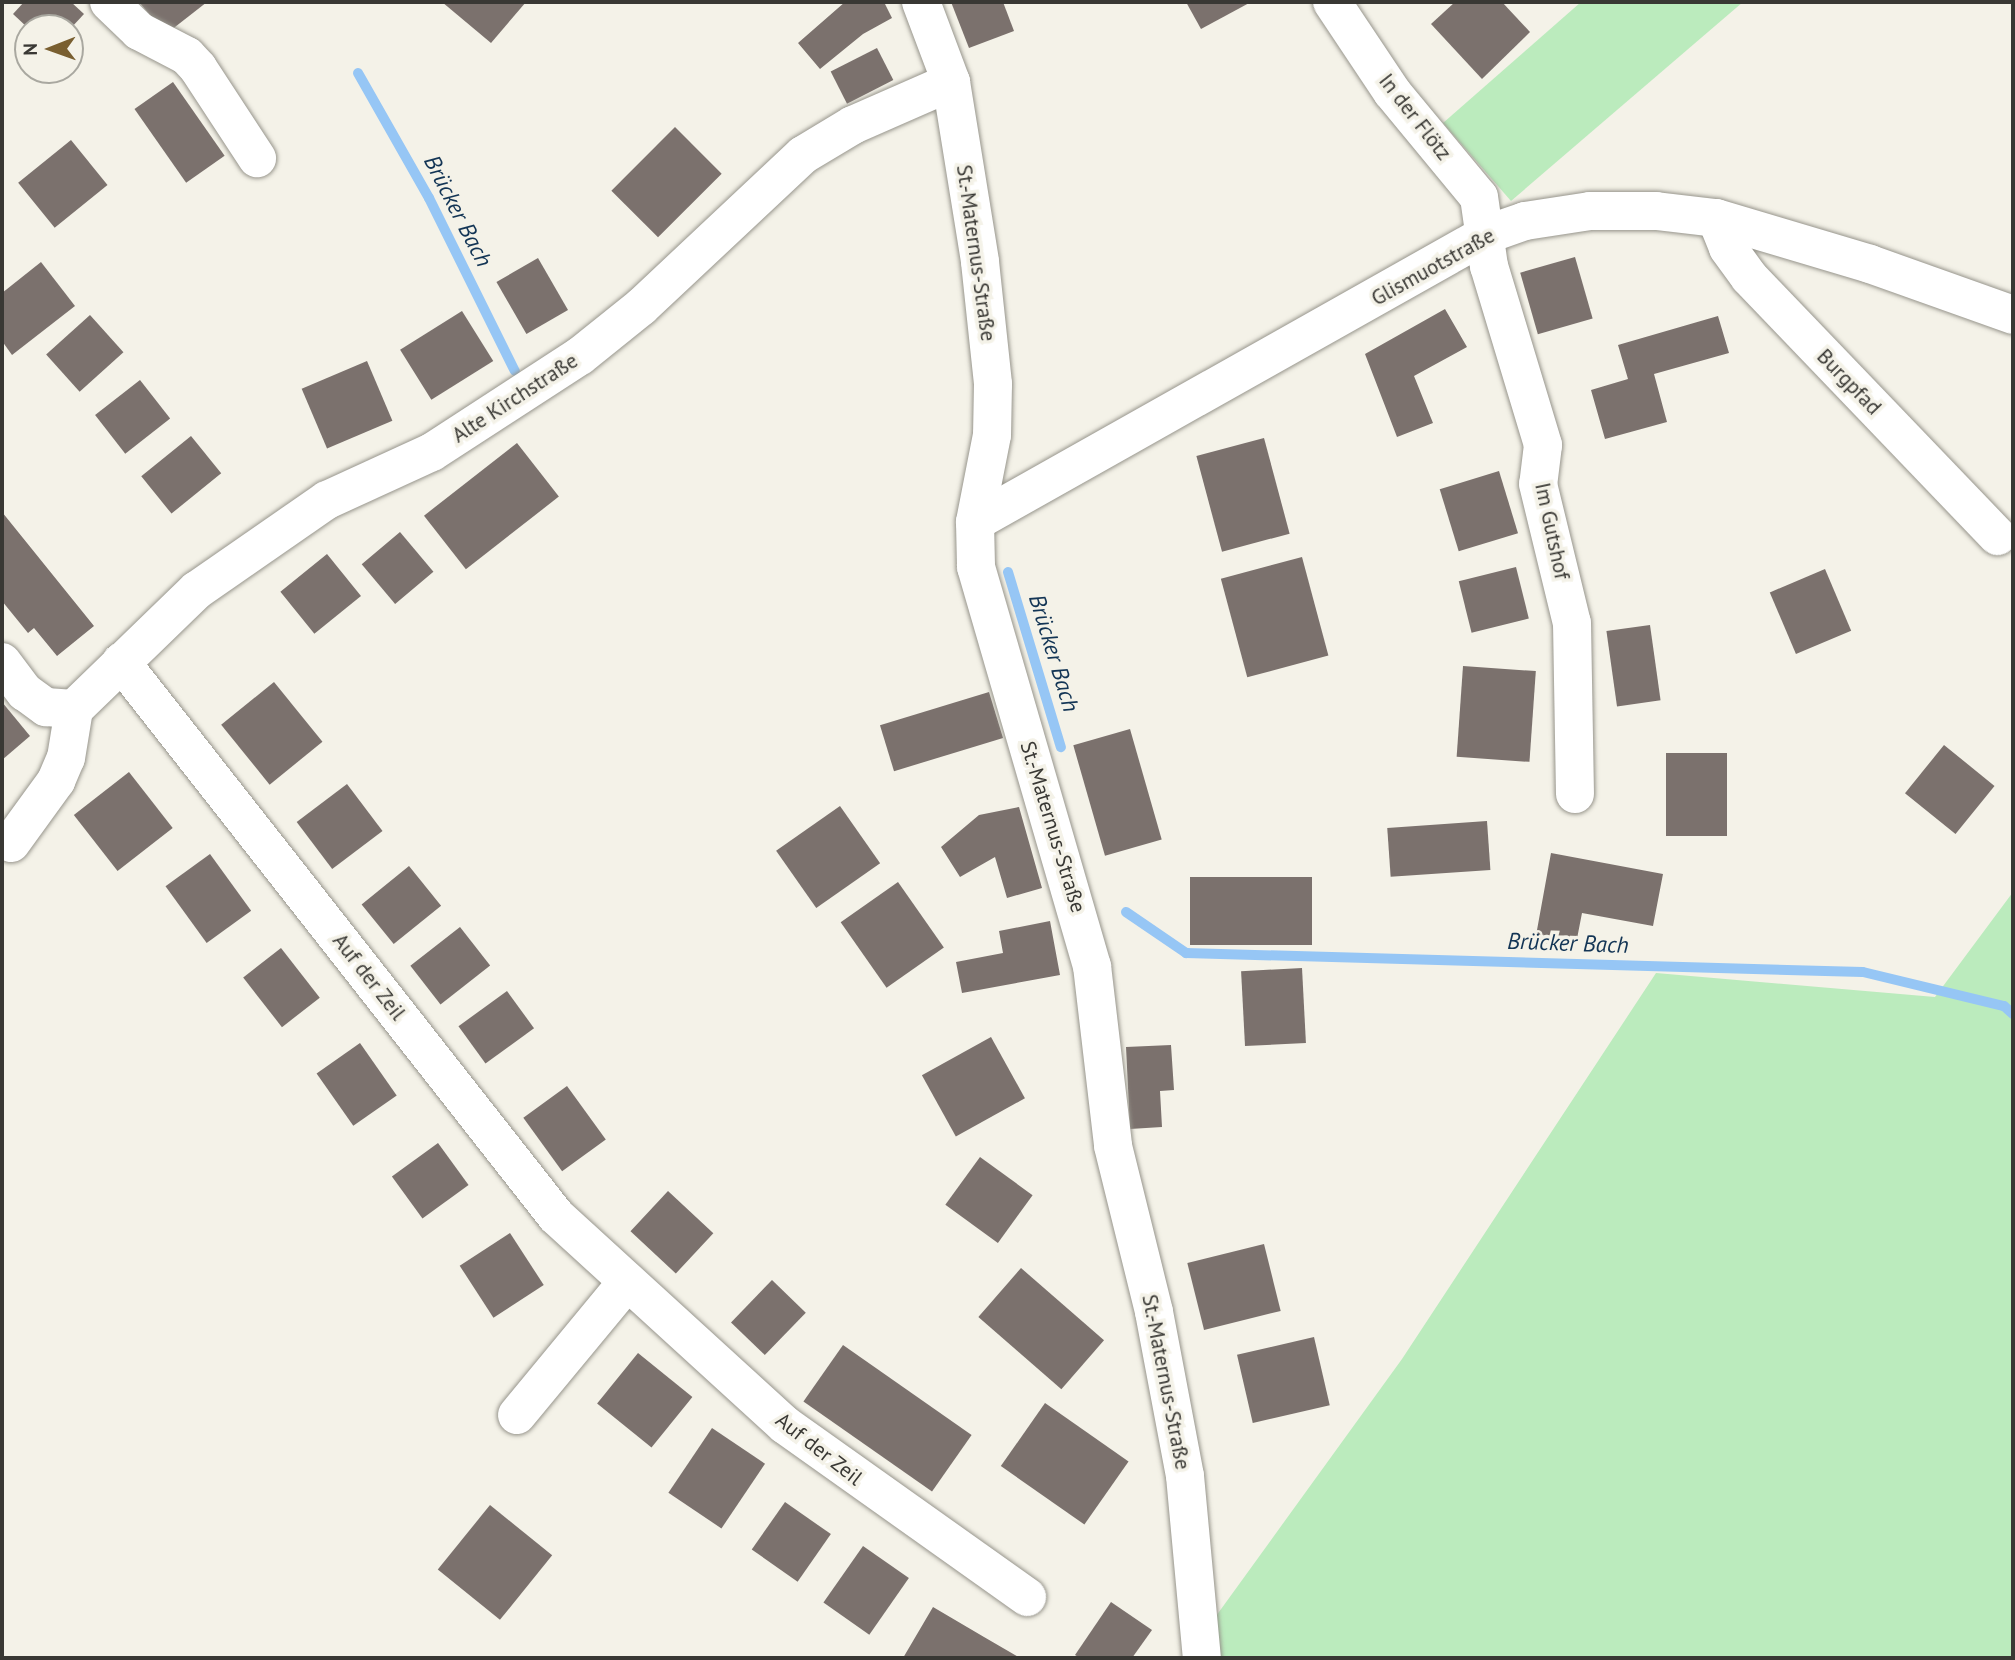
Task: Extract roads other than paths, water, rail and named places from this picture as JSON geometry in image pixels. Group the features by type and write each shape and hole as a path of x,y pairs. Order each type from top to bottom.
{"street":[{"path":"108,2 139,32 192,62 257,158"},
{"name":"St.-Maternus-Straße","path":"921,2 951,82 980,262 993,384 992,435 975,522 976,567 1092,965 1113,1146 1154,1312 1185,1476 1202,1658"},
{"name":"In der Flötz","path":"1332,2 1392,92 1479,197 1485,234"},
{"name":"Alte Kirchstraße","path":"74,709 197,590 327,500 432,452 580,356 641,307 803,155 853,125 951,82"},
{"name":"Glismuotstraße","path":"975,522 1485,234 1525,221 1590,211 1656,211 1716,218 1870,264 2013,315"},
{"name":"Burgpfad","path":"1716,218 1728,248 1749,277 1997,536"},
{"name":"Im Gutshof","path":"1485,234 1489,266 1543,445 1538,484 1572,623 1575,794"},
{"path":"2,662 25,692 46,707 74,709 66,758 56,781 11,843"},
{"name":"Auf der Zeil","path":"121,663 556,1216 794,1432 1027,1597"},
{"path":"517,1415 627,1282"}],"waterway":[{"name":"Brücker Bach","path":"358,73 429,198 515,371"},
{"name":"Brücker Bach","path":"1008,572 1061,747"},
{"name":"Brücker Bach","path":"1126,912 1186,953 1863,972 2004,1006 2013,1014"}]}
